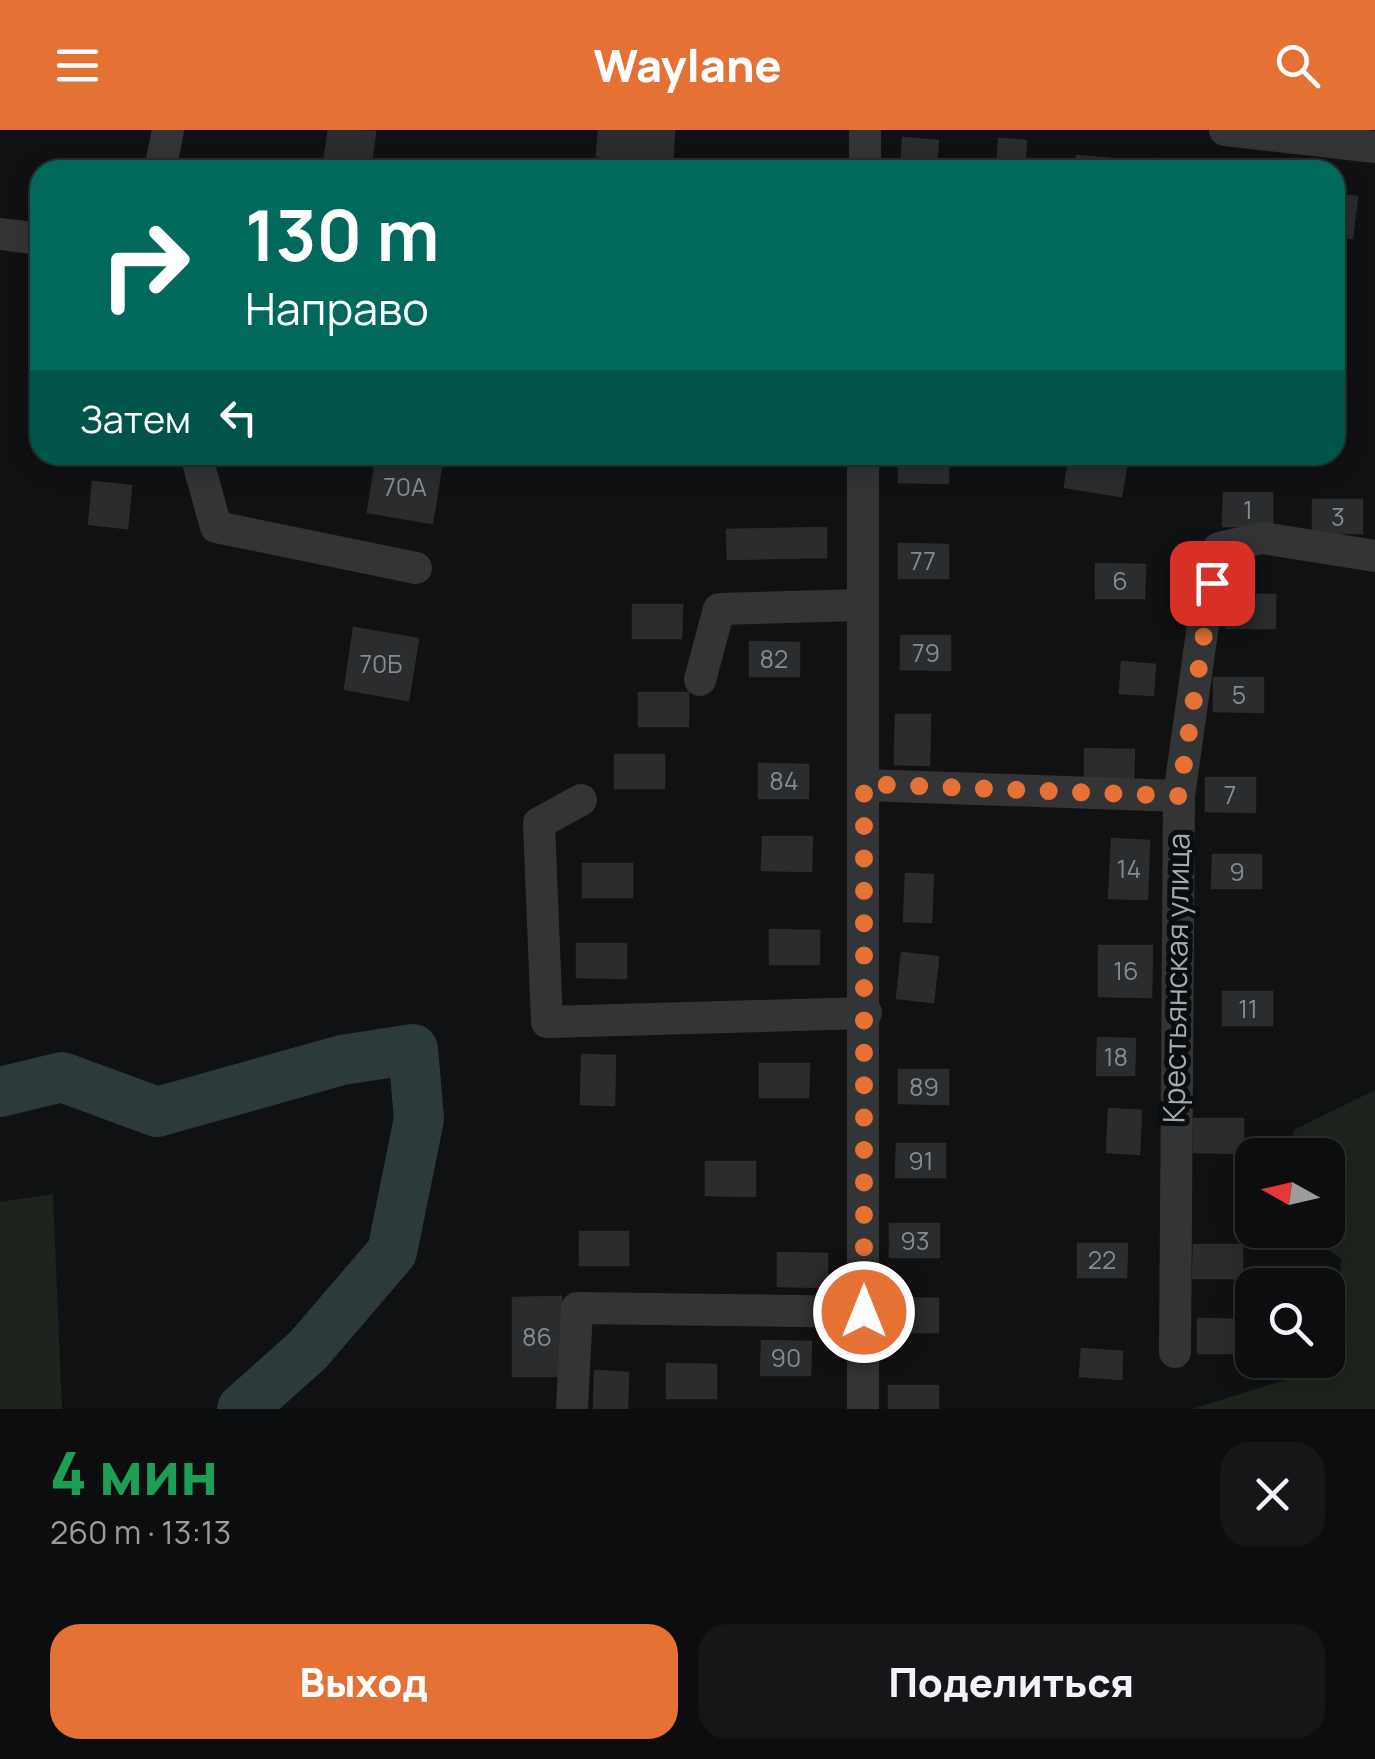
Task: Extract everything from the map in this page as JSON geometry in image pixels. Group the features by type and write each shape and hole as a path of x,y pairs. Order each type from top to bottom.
{"street":[{"path":"162,160 168,130"},
{"path":"865,160 866,130"},
{"path":"1224,130 1375,147"},
{"path":"0,234 30,238"},
{"path":"199,465 216,528 416,568"},
{"path":"863,465 866,1013 863,1409"},
{"name":"Крестьянская улица","path":"1175,1352 1174,1032 1179,796 1204,618 1219,548 1262,538 1375,556"},
{"path":"700,680 719,609 862,605"},
{"path":"864,784 1179,796"},
{"path":"581,800 539,823 547,1022 866,1013"},
{"path":"572,1409 577,1308 864,1312"}],"shaded area":[{"path":"1375,1090 1375,1409 1192,1409 1291,1378 1345,1378 1345,1268 1341,1268 1341,1259 1325,1248 1345,1248 1345,1138 1292,1138 1294,1130"},
{"path":"53,1194 62,1409 0,1409 0,1202"}],"building":[{"path":"329,130 375,132 371,160 324,160"},
{"path":"599,130 674,130 672,160 597,156"},
{"path":"903,138 938,141 936,160 902,160"},
{"path":"999,139 1026,141 1025,160 998,160"},
{"path":"1077,156 1110,159 1110,160 1077,160"},
{"path":"1345,195 1357,197 1352,238 1345,237"},
{"path":"375,465 441,465 432,523 368,512"},
{"path":"899,465 948,465 948,483 899,482"},
{"path":"1068,465 1126,465 1121,496 1065,487"},
{"path":"93,482 131,486 127,528 89,524"},
{"path":"1224,493 1272,493 1272,526 1223,526"},
{"path":"1313,500 1362,500 1362,533 1313,533"},
{"path":"826,528 826,557 728,559 727,530"},
{"path":"899,544 948,545 948,578 899,578"},
{"path":"1096,564 1145,565 1144,598 1096,598"},
{"path":"1226,594 1275,595 1275,628 1226,628"},
{"path":"633,605 682,605 681,638 633,638"},
{"path":"354,628 418,639 408,700 345,689"},
{"path":"901,636 950,636 950,670 901,669"},
{"path":"750,642 799,643 799,676 750,676"},
{"path":"1122,662 1155,665 1153,695 1120,693"},
{"path":"1214,678 1263,678 1263,712 1214,711"},
{"path":"639,693 688,693 688,726 639,726"},
{"path":"896,715 930,715 929,765 895,764"},
{"path":"1085,749 1134,750 1133,783 1085,783"},
{"path":"615,755 664,755 664,788 615,788"},
{"path":"759,764 808,765 808,798 759,798"},
{"path":"1206,778 1255,778 1255,812 1206,811"},
{"path":"763,837 812,837 811,871 762,870"},
{"path":"1112,839 1149,841 1147,899 1109,898"},
{"path":"1213,855 1261,855 1261,888 1212,888"},
{"path":"583,864 632,864 632,897 583,897"},
{"path":"906,874 933,875 931,922 904,921"},
{"path":"770,930 819,931 819,964 770,964"},
{"path":"577,944 626,944 626,978 577,977"},
{"path":"1099,946 1152,946 1151,997 1099,996"},
{"path":"902,953 938,957 933,1002 897,998"},
{"path":"1223,992 1272,992 1272,1025 1223,1025"},
{"path":"1098,1038 1135,1039 1134,1075 1097,1075"},
{"path":"582,1055 615,1056 614,1105 581,1104"},
{"path":"760,1064 809,1064 808,1097 760,1097"},
{"path":"899,1070 948,1070 948,1104 899,1103"},
{"path":"1109,1109 1141,1111 1139,1154 1107,1152"},
{"path":"1194,1119 1243,1119 1243,1138 1235,1138 1235,1153 1194,1152"},
{"path":"897,1144 945,1144 945,1177 896,1177"},
{"path":"706,1162 755,1162 755,1196 706,1195"},
{"path":"890,1224 939,1224 939,1257 890,1257"},
{"path":"580,1232 628,1232 628,1265 580,1265"},
{"path":"1078,1244 1127,1244 1126,1277 1078,1277"},
{"path":"1194,1245 1242,1248 1242,1268 1235,1268 1235,1278 1193,1278"},
{"path":"778,1253 827,1254 827,1287 778,1286"},
{"path":"561,1297 561,1376 513,1376 513,1298"},
{"path":"890,1298 938,1299 938,1332 890,1332"},
{"path":"1198,1319 1235,1320 1235,1353 1198,1353"},
{"path":"762,1341 811,1342 810,1375 761,1375"},
{"path":"1082,1349 1122,1352 1121,1379 1080,1376"},
{"path":"667,1364 716,1365 716,1398 667,1398"},
{"path":"595,1371 628,1373 627,1409 594,1409"},
{"path":"889,1386 938,1386 938,1409 889,1409"}],"waterway":[{"path":"0,1092 62,1077 157,1112 342,1060 413,1049 419,1119 392,1252 308,1350 242,1409"}],"route":[{"path":"864,1312 864,784 1179,796 1212,583"}]}
